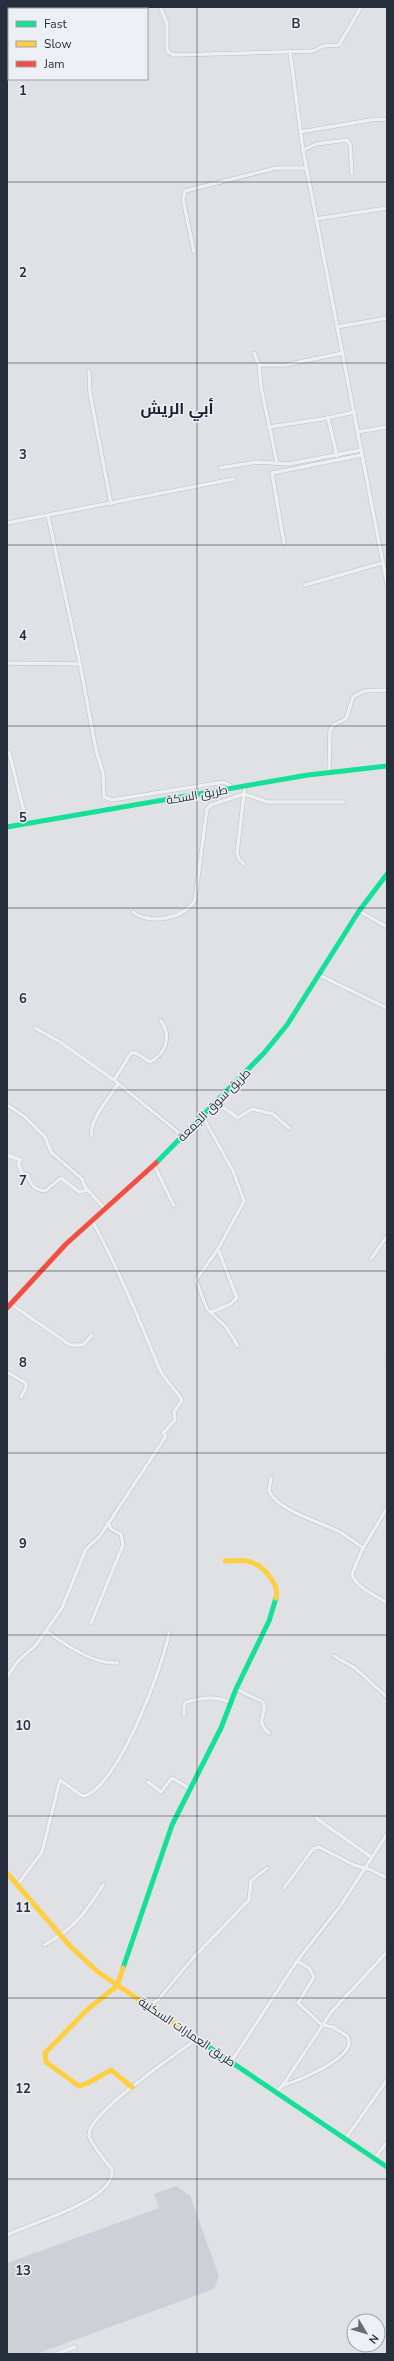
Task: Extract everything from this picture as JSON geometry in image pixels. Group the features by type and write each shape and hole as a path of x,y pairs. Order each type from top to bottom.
{"main road":[{"name":"طريق السكة","path":"7,827 329,772 387,766"},
{"name":"طريق سوق الجمعة","path":"9,1306 66,1244 154,1165 264,1054 287,1025 320,975 359,911 387,874"},
{"path":"132,2087 111,2070 106,2070 92,2083 79,2086 46,2062 44,2056 45,2053 88,2009 117,1986 172,1825 189,1788 221,1728 236,1689 261,1640 277,1594 274,1585 257,1564 249,1560 224,1561"},
{"name":"طريق العمارات السكنية","path":"7,1873 85,1960 117,1986 197,2038 387,2167"}],"street":[{"path":"160,7 167,22 167,49 171,54 313,51 323,46 339,45 361,7"},
{"path":"290,52 303,150 387,584"},
{"path":"300,132 376,119 387,120"},
{"path":"303,150 316,144 347,140 350,144 352,174"},
{"path":"194,252 183,199 186,191 276,168 307,168"},
{"path":"316,219 387,208"},
{"path":"337,327 387,318"},
{"path":"254,353 259,365 277,463"},
{"path":"259,365 285,365 343,353"},
{"path":"89,372 90,393 112,504"},
{"path":"270,427 328,418 354,412"},
{"path":"328,418 337,456"},
{"path":"357,432 387,427"},
{"path":"220,468 257,462 289,464 337,456 361,450"},
{"path":"284,543 272,473 362,455"},
{"path":"7,523 112,504 234,479"},
{"path":"48,516 102,773 104,797 112,800 224,782 235,788"},
{"path":"305,585 382,564"},
{"path":"7,663 80,664"},
{"path":"329,772 330,730 333,725 346,719 353,697 364,691 387,690"},
{"path":"9,752 27,824"},
{"path":"244,864 239,859 237,853 245,786"},
{"path":"132,912 142,917 164,918 179,915 192,906 195,900 207,810 211,805 244,794 268,802 344,802"},
{"path":"359,911 387,927"},
{"path":"320,975 387,1008"},
{"path":"114,1080 131,1053 136,1053 151,1062 162,1051 168,1038 167,1029 161,1022"},
{"path":"35,1028 60,1042 114,1080 183,1136"},
{"path":"92,1136 92,1127 96,1117 118,1084"},
{"path":"217,1103 238,1118 252,1109 273,1114 289,1128"},
{"path":"7,1105 24,1116 45,1137 51,1152 82,1179 88,1190 105,1209"},
{"path":"202,1117 233,1171 243,1195 242,1205 237,1210 218,1249 196,1280 204,1304 226,1327 238,1346"},
{"path":"7,1155 20,1160 18,1163 22,1173 28,1175 29,1182 37,1190 45,1191 61,1178 79,1192 88,1190"},
{"path":"154,1165 174,1206"},
{"path":"7,1677 14,1665 31,1651 65,1603 86,1549 97,1539 166,1436 163,1433 175,1420 174,1412 182,1400 160,1369 155,1353 129,1295 92,1220"},
{"path":"371,1259 387,1236"},
{"path":"211,1312 229,1305 237,1298 218,1249"},
{"path":"9,1306 70,1345 83,1345 92,1335"},
{"path":"387,1355 387,1361"},
{"path":"7,1372 26,1383 26,1388 21,1397"},
{"path":"271,1478 269,1491 281,1503 300,1515 341,1533 363,1548"},
{"path":"387,1508 363,1548 355,1565 353,1577 362,1586 387,1603"},
{"path":"91,1623 123,1545 121,1534 111,1529 108,1522"},
{"path":"46,1631 84,1654 100,1661 118,1663"},
{"path":"18,1884 42,1852 60,1780 81,1795 85,1796 106,1778 148,1700 165,1652 169,1633"},
{"path":"334,1656 355,1668 387,1697"},
{"path":"236,1689 263,1702 265,1706 261,1722 262,1727 269,1733"},
{"path":"184,1715 184,1707 186,1702 209,1697 224,1699 231,1702"},
{"path":"148,1782 161,1792 172,1778 189,1788"},
{"path":"316,1818 371,1857"},
{"path":"231,2062 297,1961 342,1905 371,1857 387,1834"},
{"path":"284,1888 316,1847 322,1847 364,1869 371,1870 387,1878"},
{"path":"148,2006 158,2000 214,1936 249,1900 251,1881 266,1868"},
{"path":"44,1945 63,1936 90,1904 103,1885"},
{"path":"276,2092 283,2085 332,2011 387,1952"},
{"path":"283,2085 297,2080 331,2063 346,2050 349,2044 348,2037 333,2027 322,2025 298,2003 314,1977 309,1968 297,1961"},
{"path":"7,2235 83,2203 106,2188 111,2179 112,2170 90,2139 89,2130 100,2116 132,2087 197,2038"},
{"path":"346,2138 387,2080"},
{"path":"374,2159 387,2142"},
{"path":"56,2354 75,2347"}],"shaded area":[{"path":"176,2186 190,2196 219,2276 214,2289 36,2354 7,2354 7,2263 159,2208 154,2194"}],"traffic: fast":[{"path":"7,827 308,775 387,766"},
{"path":"156,1163 264,1053 287,1025 359,911 387,874"},
{"path":"123,1968 172,1825 221,1728 236,1689 269,1621 276,1598"},
{"path":"182,2029 387,2167"}],"traffic: slow":[{"path":"225,1561 247,1561 260,1567 273,1582 277,1593 276,1598"},
{"path":"7,1873 70,1946 98,1972 182,2029"},
{"path":"123,1968 117,1986 88,2009 45,2053 46,2062 79,2086 88,2083 111,2070 132,2087"}],"traffic: jam":[{"path":"7,1308 66,1244 156,1163"}],"district":[{"name":"أبي الريش","path":"177,409"}]}
